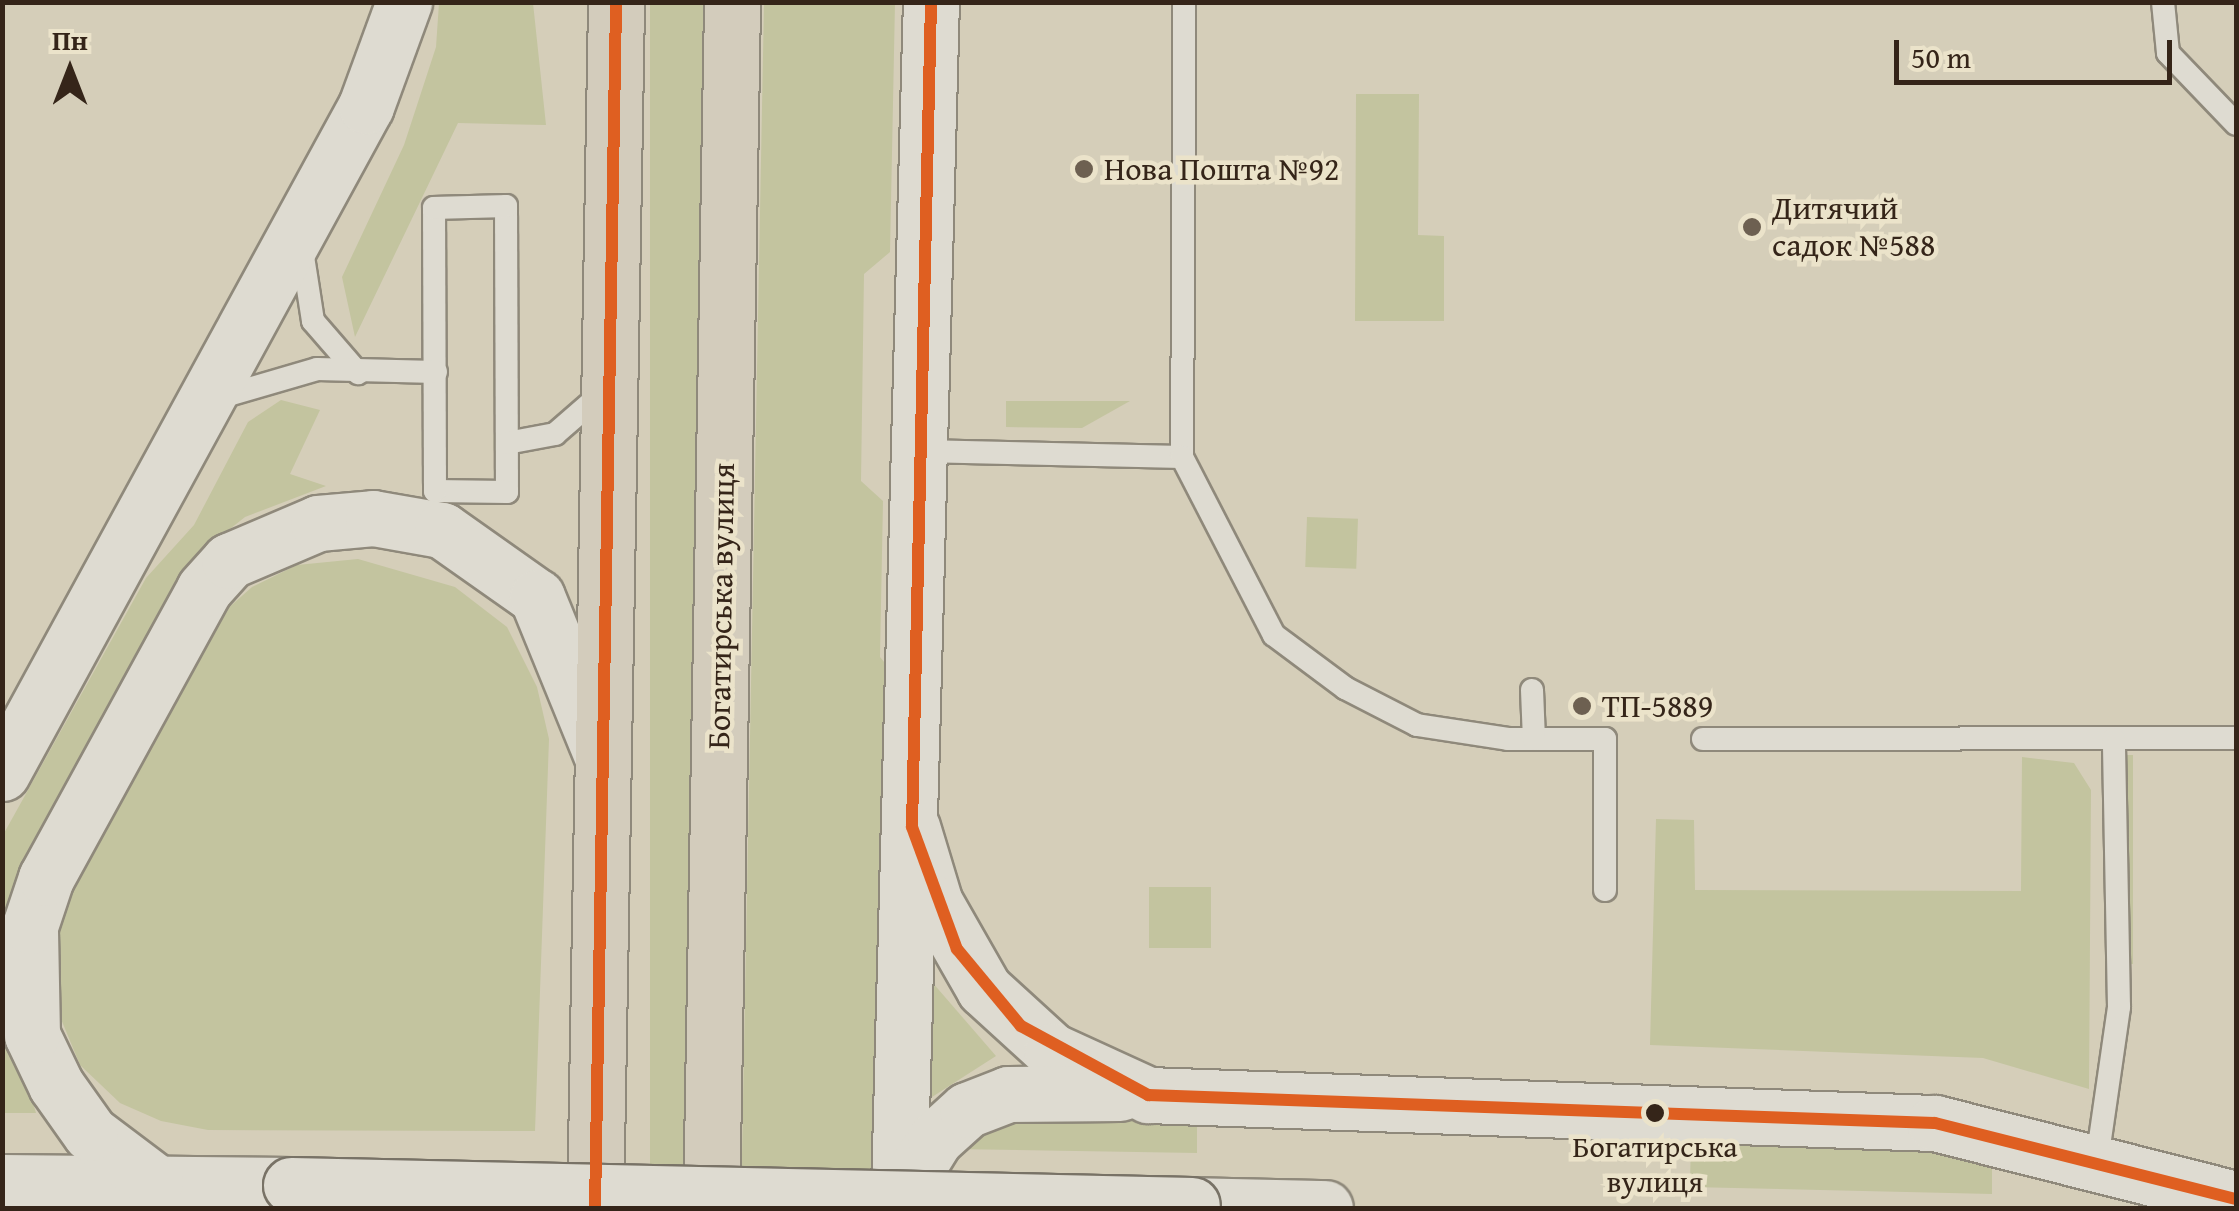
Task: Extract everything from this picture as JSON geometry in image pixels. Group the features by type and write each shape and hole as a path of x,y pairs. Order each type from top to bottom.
{"main road":[{"path":"4,768 211,402 388,63 404,2"},
{"path":"592,2 615,80"},
{"path":"595,1208 606,387 616,2"},
{"name":"Богатирська вулиця","path":"711,1208 732,2"},
{"path":"899,1199 912,827 931,2"},
{"path":"154,1182 90,1133 48,1068 32,1035 30,926 46,878 204,589 229,561 318,523 374,518 442,530 537,597 603,760"},
{"path":"912,827 936,903 984,988 1052,1051 1148,1095"},
{"path":"899,1199 956,1120 1008,1094 1870,1118 2097,1160 2236,1199"},
{"path":"2,1182 1325,1208"}],"lane":[{"path":"1184,2 1182,457 1274,636 1345,688 1417,725 1534,740 1605,740 1605,890"},
{"path":"2163,2 2168,53 2236,124"},
{"path":"506,206 507,443 507,492 435,491 434,208 506,206"},
{"path":"300,227 313,320 358,374"},
{"path":"211,402 274,375 436,372"},
{"path":"507,443 568,428 606,387"},
{"path":"920,451 1182,457"},
{"path":"1532,690 1534,740"},
{"path":"1703,740 2236,738"},
{"path":"2097,1160 2119,1007 2114,740"}],"green space":[{"path":"439,3 533,3 546,125 458,123 355,337 342,277 404,145 436,47"},
{"path":"650,3 703,3 703,1208 650,1208"},
{"path":"764,3 895,3 890,252 864,274 861,481 883,501 880,657 893,673 880,1208 741,1208"},
{"path":"1356,94 1419,94 1418,235 1444,236 1444,321 1355,321"},
{"path":"281,400 320,410 290,474 326,486 245,517 211,544 6,944 4,1005 36,1113 3,1113 3,835 146,578 194,525 248,422"},
{"path":"1006,401 1130,401 1082,428 1006,427"},
{"path":"1307,517 1358,519 1356,569 1305,567"},
{"path":"358,559 455,587 507,627 537,687 549,739 535,1131 208,1130 161,1121 120,1103 80,1065 61,1019 53,938 74,880 208,626 252,587 297,565"},
{"path":"2123,755 2133,755 2133,964 2123,964"},
{"path":"2022,757 2074,763 2091,790 2089,1089 1983,1058 1650,1045 1656,819 1694,820 1695,890 2021,891"},
{"path":"1149,887 1211,887 1211,948 1149,948"},
{"path":"932,982 996,1056 932,1097"},
{"path":"1024,1103 1197,1124 1197,1153 952,1149"},
{"path":"1691,1134 1992,1153 1992,1194 1690,1187"}],"transit line":[{"path":"595,1208 616,2"},
{"path":"931,2 912,827 957,949 1021,1026 1148,1095 1935,1123 2236,1199"}],"place":[{"name":"Нова Пошта №92","path":"1084,169"},
{"name":"Дитячий садок №588","path":"1752,227"},
{"name":"ТП-5889","path":"1582,706"},
{"name":"Богатирська вулиця","path":"1655,1113"}]}
